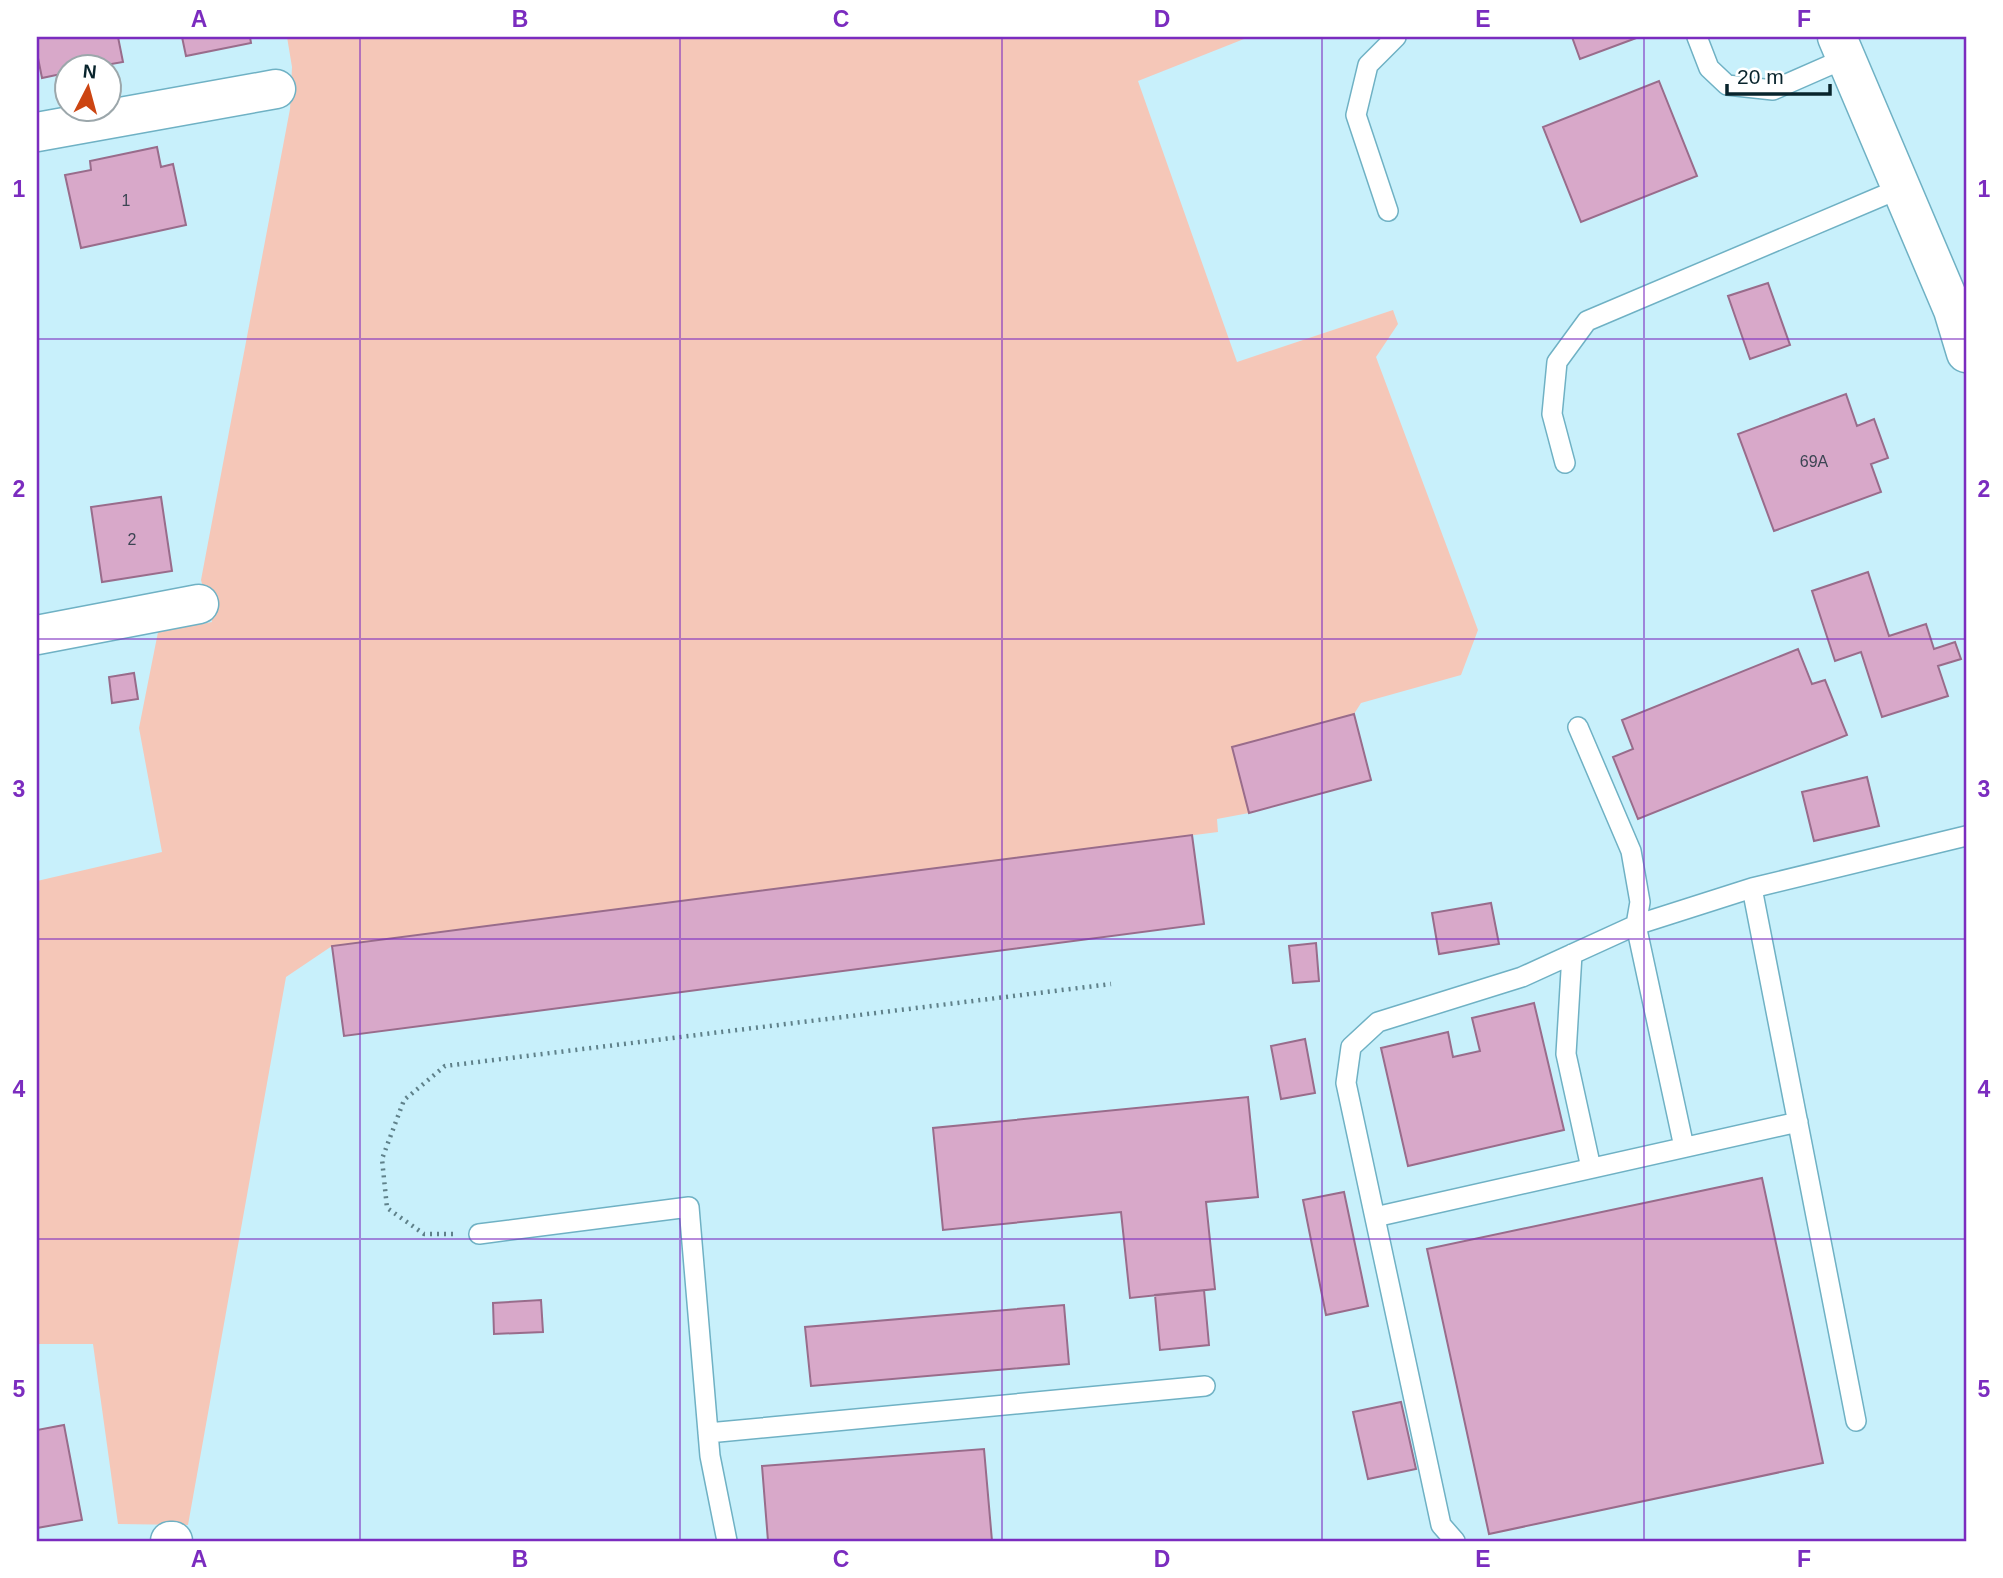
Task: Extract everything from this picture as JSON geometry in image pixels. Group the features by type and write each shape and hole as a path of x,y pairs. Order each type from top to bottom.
{"street":[{"path":"1842,47 1901,188 1959,306 1966,353"},
{"path":"37,132 276,89"},
{"path":"37,635 199,604"}],"lane":[{"path":"1388,211 1356,115 1368,65 1396,37"},
{"path":"1698,37 1709,68 1727,85 1773,90 1842,47"},
{"path":"1565,463 1552,414 1557,362 1587,321 1901,188"},
{"path":"1578,727 1631,850 1640,902 1636,925 1684,1147"},
{"path":"1455,1541 1441,1525 1346,1083 1351,1047 1378,1022 1522,976 1636,925 1752,888 1966,836"},
{"path":"1752,888 1856,1421"},
{"path":"1572,954 1566,1054 1591,1168"},
{"path":"1375,1217 1798,1122"},
{"path":"479,1234 690,1207 708,1433 727,1541"},
{"path":"708,1433 1205,1386"}],"path":[{"path":"479,1234 424,1234 387,1208 382,1159 404,1100 445,1066 1111,984"}],"shaded area":[{"path":"287,37 1249,37 1138,81 1237,362 1393,310 1398,324 1376,357 1478,630 1461,675 1361,703 1354,714 1232,747 1249,813 1217,819 1218,832 332,946 286,977 188,1525 118,1524 93,1344 37,1344 37,881 162,852 139,728 158,632 212,622 201,580 290,109 292,67"}],"building":[{"path":"37,37 118,37 121,52 52,52 52,76 42,78"},
{"path":"182,37 250,37 251,43 186,56"},
{"path":"1572,37 1639,37 1580,59"},
{"path":"1659,81 1697,176 1581,222 1543,127"},
{"path":"157,147 161,167 173,164 186,225 81,248 65,175 91,170 90,161"},
{"path":"1768,283 1790,345 1750,359 1728,296"},
{"path":"1846,394 1857,426 1874,419 1888,458 1871,464 1881,492 1774,531 1738,434"},
{"path":"161,497 172,571 102,582 91,507"},
{"path":"1868,572 1889,636 1926,624 1934,649 1955,642 1961,659 1938,666 1948,696 1882,717 1861,652 1835,661 1812,591"},
{"path":"1798,649 1812,684 1825,680 1847,735 1638,819 1613,757 1633,749 1622,720"},
{"path":"134,673 138,699 112,703 109,677"},
{"path":"1354,714 1371,780 1249,813 1232,747"},
{"path":"1867,777 1879,826 1814,841 1802,792"},
{"path":"1192,835 1204,924 344,1036 332,946"},
{"path":"1491,903 1499,944 1439,954 1432,913"},
{"path":"1316,943 1319,981 1293,983 1289,946"},
{"path":"1534,1003 1564,1130 1408,1166 1381,1048 1448,1032 1453,1057 1480,1051 1472,1018"},
{"path":"1305,1039 1315,1093 1281,1099 1271,1046"},
{"path":"1248,1097 1258,1197 1206,1202 1215,1289 1130,1298 1121,1212 943,1230 933,1128"},
{"path":"1762,1178 1823,1463 1489,1534 1427,1249"},
{"path":"1344,1192 1368,1306 1326,1315 1303,1200"},
{"path":"1204,1290 1209,1345 1160,1350 1155,1295"},
{"path":"541,1300 543,1332 494,1334 493,1303"},
{"path":"1064,1305 1069,1364 811,1386 805,1327"},
{"path":"1401,1402 1416,1469 1368,1479 1353,1412"},
{"path":"64,1425 82,1520 37,1528 37,1430"},
{"path":"984,1449 992,1541 768,1541 762,1466"}]}
